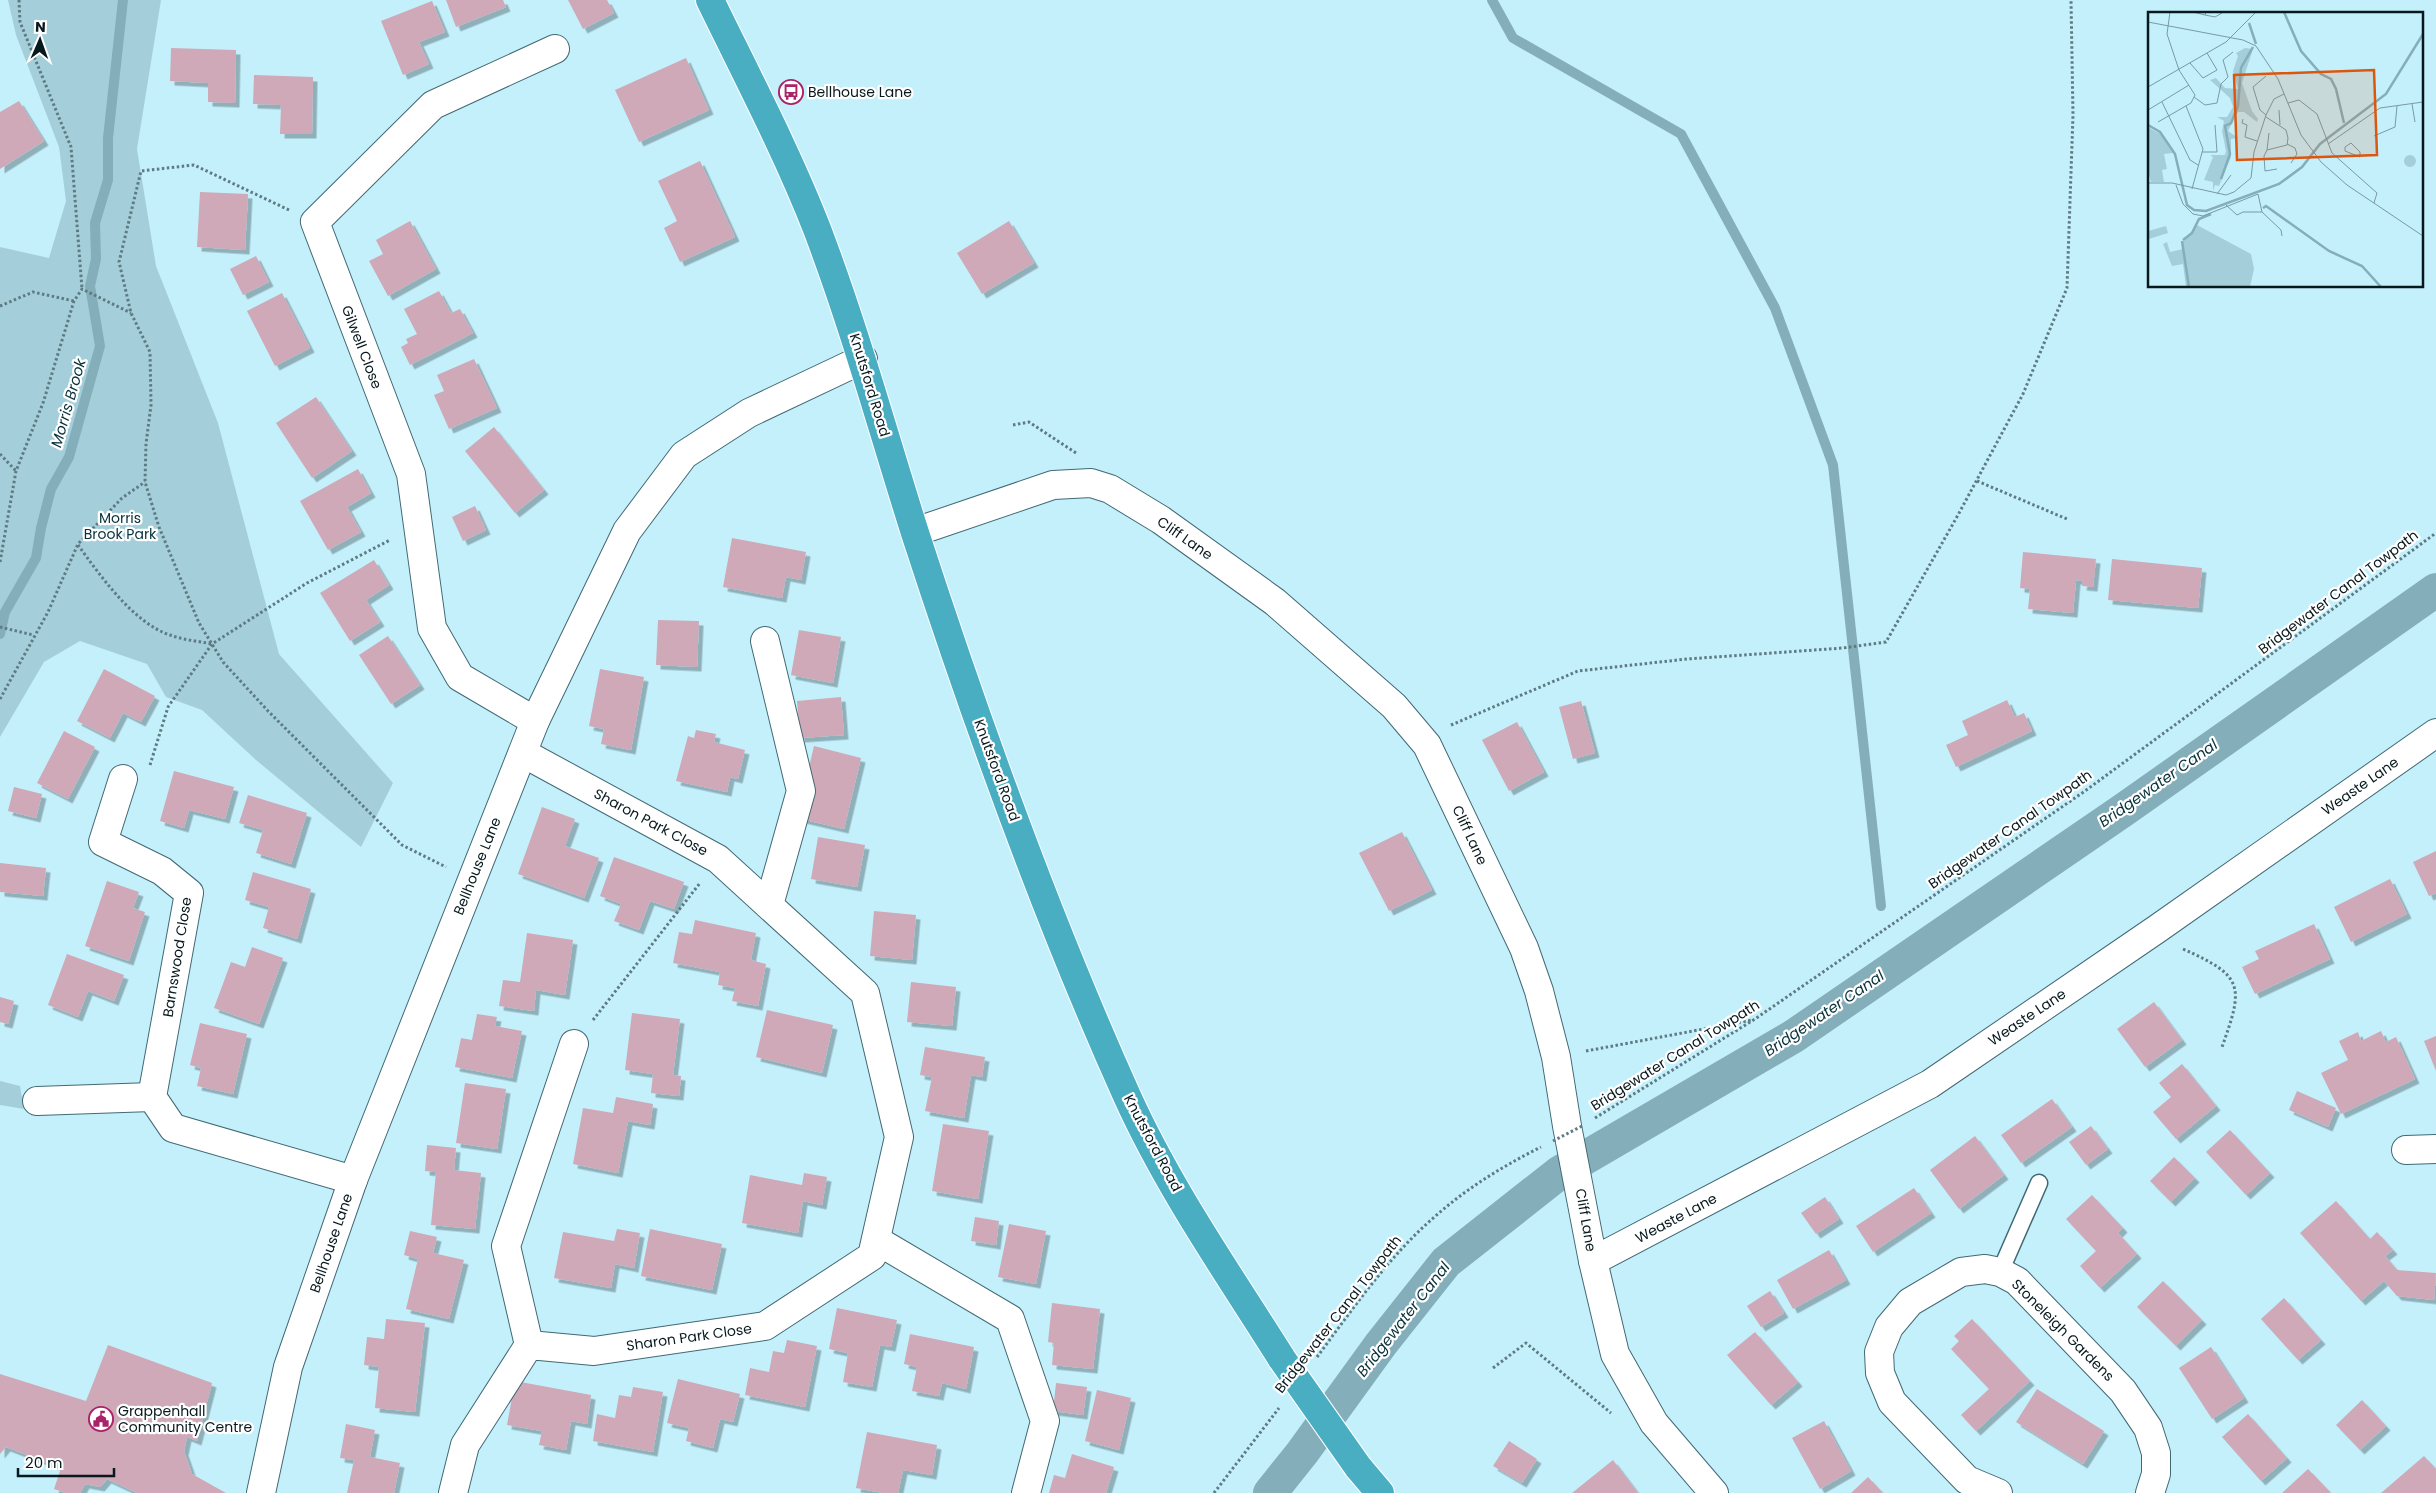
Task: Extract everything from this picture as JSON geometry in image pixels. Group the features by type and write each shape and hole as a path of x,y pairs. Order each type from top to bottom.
{"highway":[{"name":"Knutsford Road","path":"710,0 815,224 863,359 915,532 1003,789 1069,960 1129,1100 1183,1201 1282,1359 1358,1466 1380,1493"}],"street":[{"path":"315,222 433,105 555,49"},
{"name":"Gilwell Close","path":"315,222 411,474 432,628 460,677 535,721"},
{"name":"Bellhouse Lane","path":"261,1493 288,1367 353,1180 535,721 627,531 684,455 749,413 863,359"},
{"name":"Cliff Lane","path":"915,532 1053,485 1091,483 1110,490 1161,520 1275,602 1394,706 1427,745 1524,948 1539,990 1556,1057 1593,1261 1616,1354 1654,1423 1714,1493"},
{"path":"765,641 801,791 769,905"},
{"name":"Weaste Lane","path":"1593,1261 1930,1084 2157,929 2436,733"},
{"name":"Sharon Park Close","path":"523,753 718,859 865,993 899,1137 872,1256 766,1326 594,1351 529,1346"},
{"name":"Barnswood Close","path":"136,776 103,842 162,871 189,892 152,1097"},
{"path":"453,1493 465,1445 529,1346 506,1246 574,1044"},
{"path":"37,1101 152,1097 174,1128 353,1180"},
{"path":"2406,1150 2436,1149"},
{"path":"876,1240 1010,1319 1045,1421 1026,1493"},
{"name":"Stoneleigh Gardens","path":"1998,1493 1967,1480 1892,1402 1880,1373 1879,1352 1889,1327 1910,1302 1961,1272 1985,1269 2000,1272 2017,1281 2123,1391 2148,1428 2156,1453 2156,1474 2150,1493"}],"lane":[{"path":"2000,1272 2039,1183"}],"path":[{"path":"0,562 16,471 42,403 74,301 82,289 71,147 20,22 19,0"},
{"path":"1421,738 1578,671 1687,659 1843,648 1886,642 1977,481 2023,394 2067,288 2073,115 2071,0"},
{"path":"315,222 194,165 141,171 118,262 130,313 150,352 151,405 146,444 145,482 166,544 199,622 223,662 268,711 402,845 472,879"},
{"path":"82,289 130,313"},
{"path":"0,306 33,292 74,301"},
{"path":"1013,424 1029,422 1080,456 1091,483"},
{"path":"0,454 16,471"},
{"path":"1977,481 2067,519"},
{"path":"0,699 48,612 78,544 122,498 145,482"},
{"path":"136,776 168,706 212,644 307,584 419,525"},
{"name":"Bridgewater Canal Towpath","path":"1312,1365 1400,1252 1430,1220 1484,1179 1508,1163 1584,1125 1620,1100 1755,1019 2085,791 2436,533"},
{"path":"78,544 107,585 137,615 169,635 212,644"},
{"path":"0,627 34,636"},
{"path":"574,1044 718,859"},
{"path":"2157,929 2174,945 2219,966 2230,977 2237,1002 2222,1046"},
{"path":"1556,1057 1755,1019"},
{"path":"1493,1368 1526,1343 1615,1416"},
{"name":"Bridgewater Canal Towpath","path":"1214,1493 1283,1402"}],"green space":[{"name":"Morris Brook Park","path":"8,0 161,0 137,149 156,266 218,423 279,654 393,783 361,847 256,760 202,710 166,697 147,664 80,641 44,662 0,737 0,247 49,258 66,201 59,147 16,35"},
{"path":"0,1081 20,1086 24,1109 0,1105"}],"building":[{"path":"446,0 503,0 506,7 456,27"},
{"path":"568,0 607,0 614,13 583,29"},
{"path":"432,1 445,32 419,42 429,64 403,75 381,21"},
{"path":"171,48 236,50 235,103 208,102 208,83 170,81"},
{"path":"686,58 709,110 639,142 615,90"},
{"path":"254,75 313,77 312,134 280,134 281,105 253,104"},
{"path":"19,101 44,141 0,169 0,112"},
{"path":"700,161 735,237 680,262 664,228 677,221 658,181"},
{"path":"200,192 248,194 245,250 197,247"},
{"path":"410,221 436,269 388,296 369,261 383,254 376,240"},
{"path":"1009,221 1034,263 982,294 957,253"},
{"path":"256,256 269,282 243,295 230,269"},
{"path":"439,291 451,313 460,309 473,333 410,365 401,347 408,343 406,339 417,334 404,309"},
{"path":"282,293 310,348 275,366 247,311"},
{"path":"474,359 497,408 449,429 434,395 444,391 437,375"},
{"path":"316,397 352,451 312,478 276,423"},
{"path":"494,427 544,490 515,513 465,451"},
{"path":"358,469 371,493 347,507 361,532 328,550 300,501"},
{"path":"475,506 486,530 463,541 452,517"},
{"path":"732,538 806,552 801,580 786,577 782,598 723,587"},
{"path":"2023,552 2096,559 2093,587 2082,586 2083,581 2076,580 2073,613 2028,609 2030,589 2020,588"},
{"path":"2112,559 2202,568 2198,608 2108,600"},
{"path":"374,560 389,585 366,600 380,622 350,641 320,593"},
{"path":"658,620 699,621 697,667 656,665"},
{"path":"799,630 841,637 833,683 791,675"},
{"path":"388,636 420,685 391,704 359,655"},
{"path":"104,669 155,696 141,722 123,713 110,738 77,721"},
{"path":"600,669 644,677 631,750 601,744 604,729 589,726"},
{"path":"841,697 844,735 800,738 797,701"},
{"path":"2007,700 2015,717 2024,713 2032,731 1956,767 1946,745 1968,735 1962,721"},
{"path":"1581,701 1595,753 1573,759 1559,707"},
{"path":"1517,722 1544,772 1509,791 1482,740"},
{"path":"696,730 716,734 714,742 745,750 738,779 730,777 727,792 676,781 688,736 694,738"},
{"path":"64,731 95,747 68,799 37,783"},
{"path":"814,746 861,758 844,829 797,818"},
{"path":"174,771 234,787 225,819 189,810 184,828 160,821"},
{"path":"14,787 42,794 36,818 8,811"},
{"path":"248,795 307,813 291,864 256,853 263,830 239,823"},
{"path":"542,807 575,819 565,846 599,858 584,898 518,874"},
{"path":"1402,832 1432,890 1389,911 1359,853"},
{"path":"818,837 865,845 857,887 811,879"},
{"path":"2436,851 2436,893 2429,896 2413,862"},
{"path":"614,857 684,882 674,909 650,901 639,930 614,921 621,904 600,896"},
{"path":"0,863 46,868 43,896 0,892"},
{"path":"253,872 311,889 297,939 263,928 269,907 245,900"},
{"path":"2390,879 2407,914 2351,942 2334,907"},
{"path":"107,881 139,892 133,908 145,912 129,961 85,946"},
{"path":"874,911 916,915 912,960 870,956"},
{"path":"695,920 756,933 751,960 766,964 758,1006 732,1001 735,988 718,985 720,972 673,963 679,932 692,934"},
{"path":"2314,924 2330,959 2255,994 2242,967 2259,959 2255,951"},
{"path":"527,933 573,940 565,995 536,990 534,1011 499,1006 503,980 520,982"},
{"path":"252,947 283,958 259,1024 214,1008 231,962 245,967"},
{"path":"67,954 124,975 114,1001 88,991 78,1017 48,1005"},
{"path":"911,982 956,987 952,1026 907,1022"},
{"path":"0,997 14,1001 8,1024 0,1022"},
{"path":"2154,1002 2182,1040 2145,1067 2117,1029"},
{"path":"767,1010 833,1025 822,1073 756,1057"},
{"path":"632,1013 680,1019 673,1075 681,1076 679,1096 651,1093 653,1074 625,1070"},
{"path":"477,1014 497,1017 495,1026 522,1031 512,1078 455,1067 461,1038 472,1040"},
{"path":"200,1023 247,1034 233,1094 197,1086 201,1068 190,1065"},
{"path":"2381,1031 2386,1042 2396,1037 2415,1079 2341,1114 2321,1073 2348,1060 2339,1041 2358,1032 2361,1041"},
{"path":"2436,1036 2436,1071 2424,1041"},
{"path":"925,1047 985,1057 982,1077 971,1075 964,1118 925,1111 932,1077 920,1075"},
{"path":"2182,1064 2216,1106 2176,1139 2153,1112 2171,1097 2159,1083"},
{"path":"465,1083 506,1089 497,1149 456,1143"},
{"path":"2297,1091 2336,1108 2328,1127 2289,1110"},
{"path":"616,1097 653,1104 650,1125 628,1121 618,1173 573,1164 583,1108 613,1113"},
{"path":"2052,1099 2072,1127 2021,1163 2001,1135"},
{"path":"943,1124 989,1131 978,1199 932,1191"},
{"path":"2091,1126 2108,1149 2086,1165 2069,1142"},
{"path":"2230,1130 2270,1173 2246,1195 2206,1152"},
{"path":"1975,1136 2004,1175 1959,1209 1930,1170"},
{"path":"427,1145 456,1148 454,1170 481,1173 475,1229 431,1225 436,1172 425,1171"},
{"path":"2174,1157 2195,1178 2171,1202 2150,1181"},
{"path":"804,1173 827,1177 822,1205 803,1201 798,1233 742,1223 750,1175 802,1185"},
{"path":"1914,1188 1931,1213 1873,1252 1856,1226"},
{"path":"2092,1195 2123,1228 2118,1233 2137,1254 2100,1288 2080,1266 2096,1251 2066,1219"},
{"path":"1825,1197 1839,1219 1816,1234 1801,1213"},
{"path":"2336,1201 2370,1239 2377,1232 2393,1250 2385,1256 2397,1270 2436,1273 2434,1300 2397,1296 2384,1281 2361,1301 2300,1233"},
{"path":"975,1217 999,1221 996,1245 971,1241"},
{"path":"1009,1224 1046,1231 1036,1284 998,1277"},
{"path":"617,1229 640,1233 634,1268 615,1264 611,1288 554,1278 563,1232 614,1241"},
{"path":"650,1229 722,1244 712,1290 641,1276"},
{"path":"410,1231 437,1237 433,1253 464,1260 449,1319 406,1309 418,1259 404,1255"},
{"path":"1829,1250 1846,1280 1793,1309 1777,1280"},
{"path":"2163,1281 2202,1320 2176,1346 2137,1307"},
{"path":"1770,1291 1784,1313 1761,1327 1747,1306"},
{"path":"2284,1298 2321,1340 2298,1360 2261,1319"},
{"path":"1052,1303 1100,1309 1093,1369 1052,1365 1054,1343 1048,1342"},
{"path":"837,1308 897,1320 891,1347 880,1345 872,1387 843,1382 848,1353 829,1349"},
{"path":"386,1319 425,1323 415,1412 375,1408 379,1367 364,1365 367,1337 384,1339"},
{"path":"1972,1319 2030,1381 1976,1431 1961,1415 1989,1389 1951,1349 1959,1341 1954,1336"},
{"path":"1755,1332 1798,1382 1771,1405 1727,1355"},
{"path":"910,1334 974,1347 966,1389 942,1383 939,1396 912,1391 917,1367 904,1364"},
{"path":"787,1340 817,1346 805,1407 745,1395 750,1368 769,1372 773,1351 784,1353"},
{"name":"Grappenhall Community Centre","path":"108,1345 212,1383 197,1441 187,1437 184,1451 192,1474 226,1493 137,1493 107,1479 100,1487 85,1484 80,1493 66,1493 54,1489 61,1468 6,1447 0,1454 0,1374 86,1401"},
{"path":"2211,1347 2244,1398 2212,1419 2179,1368"},
{"path":"678,1379 740,1394 733,1422 720,1419 713,1448 686,1441 689,1428 667,1423"},
{"path":"515,1381 591,1395 587,1424 571,1421 566,1450 539,1445 542,1431 507,1425"},
{"path":"1056,1383 1087,1387 1083,1415 1053,1411"},
{"path":"633,1387 663,1392 653,1452 593,1441 597,1414 615,1418 619,1395 631,1397"},
{"path":"2037,1389 2104,1431 2083,1464 2016,1422"},
{"path":"1097,1390 1131,1398 1119,1450 1085,1441"},
{"path":"2362,1400 2386,1426 2360,1450 2336,1425"},
{"path":"2248,1414 2287,1458 2261,1481 2222,1437"},
{"path":"1824,1421 1851,1471 1820,1489 1792,1438"},
{"path":"346,1424 375,1430 370,1457 400,1463 394,1493 347,1493 354,1460 340,1458"},
{"path":"867,1432 937,1445 932,1475 903,1470 898,1493 883,1493 856,1488"},
{"path":"1509,1441 1537,1459 1522,1483 1493,1466"},
{"path":"1072,1454 1114,1467 1106,1493 1049,1493 1054,1475 1065,1478"},
{"path":"2424,1456 2436,1469 2436,1493 2381,1493"},
{"path":"1613,1460 1638,1493 1572,1493"},
{"path":"2308,1469 2331,1493 2282,1493"},
{"path":"1868,1477 1883,1493 1851,1493"}],"waterway":[{"name":"Morris Brook","path":"0,634 5,612 36,558 51,489 69,457 100,346 90,286 96,259 95,223 108,180 108,138 123,0"},
{"path":"1492,0 1513,38 1681,134 1775,308 1833,465 1881,906"},
{"name":"Bridgewater Canal","path":"1270,1493 1302,1453 1381,1344 1446,1262 1559,1173 1794,1036 2122,811 2436,590"}],"place":[{"name":"Bellhouse Lane","path":"791,92"},
{"name":"Grappenhall Community Centre","path":"101,1419"}]}
